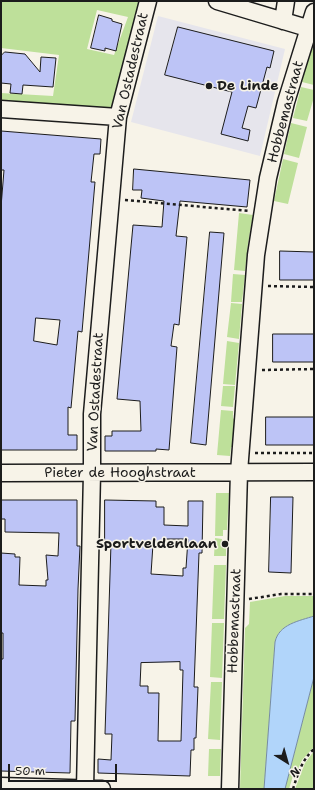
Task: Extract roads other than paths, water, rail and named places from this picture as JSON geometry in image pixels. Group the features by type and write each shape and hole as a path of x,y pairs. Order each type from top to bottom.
{"street":[{"name":"Van Ostadestraat","path":"85,788 92,414 118,117 148,1"},
{"path":"217,1 312,29"},
{"path":"283,21 286,1"},
{"name":"Hobbemastraat","path":"230,789 236,601 238,472 262,212 268,178 286,102 312,29 314,12"},
{"path":"1,109 118,117"},
{"path":"238,472 314,472"},
{"name":"Pieter de Hooghstraat","path":"1,473 238,472"},
{"path":"1,786 102,789"}],"water":[{"path":"314,616 314,677 285,789 264,789 275,642 277,636 285,627"}],"place":[{"name":"De Linde","path":"209,86"},
{"name":"Sportveldenlaan","path":"225,544"}]}
